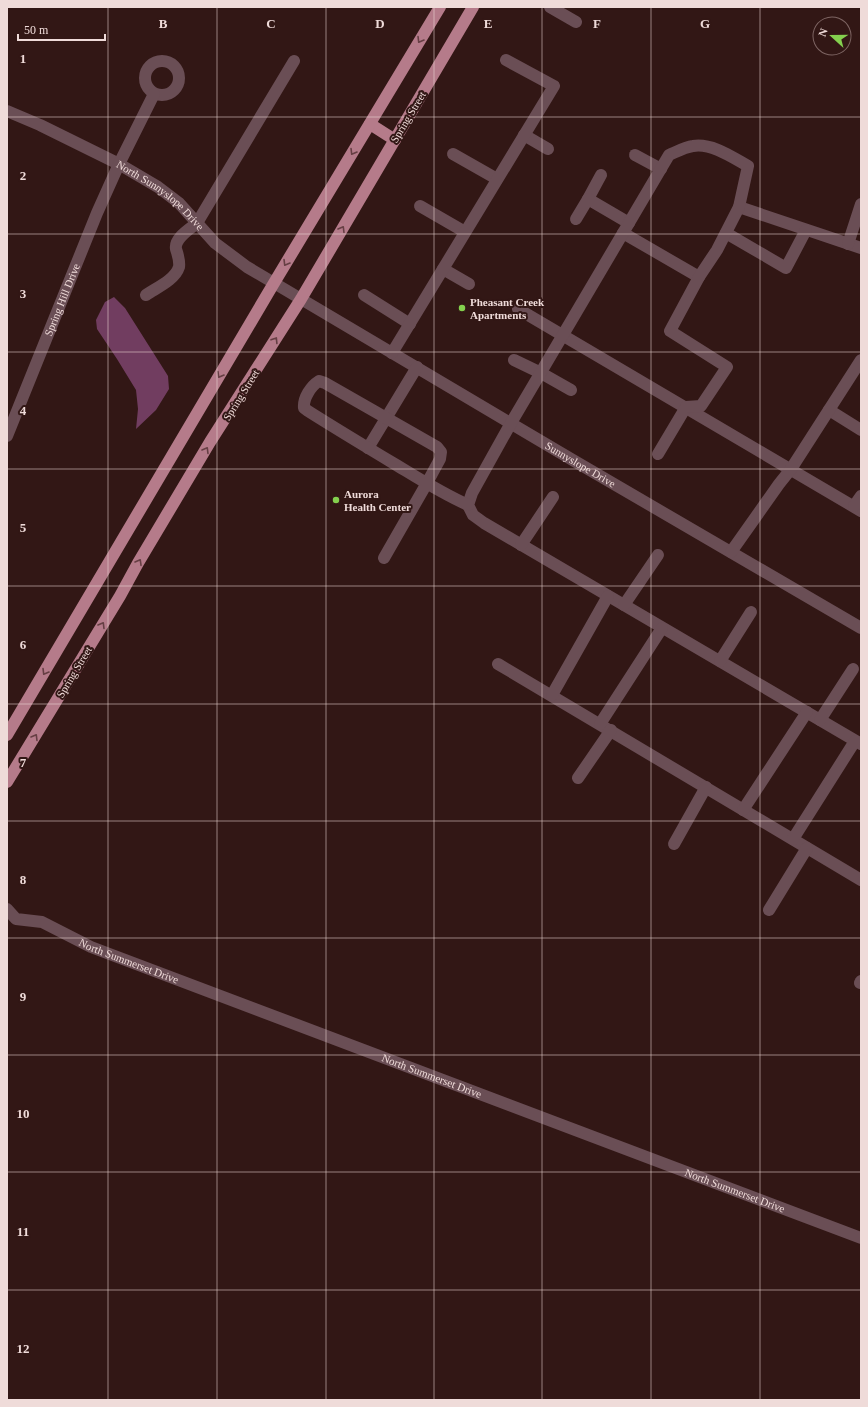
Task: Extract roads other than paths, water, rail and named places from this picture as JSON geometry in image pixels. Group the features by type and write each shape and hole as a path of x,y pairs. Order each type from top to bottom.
{"main road":[{"path":"7,735 274,283 440,7"},
{"name":"Spring Street","path":"7,782 116,602 210,442 301,299 474,7"},
{"path":"370,124 395,140"}],"street":[{"path":"550,7 576,22"},
{"path":"392,353 554,86 506,60"},
{"path":"146,295 172,277 179,268 179,257 176,247 177,240 197,223 294,61"},
{"name":"Spring Hill Drive","path":"7,436 119,164 154,94"},
{"name":"North Sunnyslope Drive","path":"7,111 40,125 119,164 158,187 179,203 215,243 235,259 301,299"},
{"path":"524,135 548,148"},
{"path":"468,505 472,493 511,423 669,155 692,146 707,146 731,156 748,166 739,207 717,250 698,277 670,331 726,367 702,406 686,407"},
{"path":"453,154 497,179"},
{"path":"635,155 661,169"},
{"path":"576,219 601,175"},
{"path":"588,199 626,228 698,277"},
{"path":"848,244 861,204"},
{"path":"420,206 465,232"},
{"path":"739,207 861,248"},
{"path":"726,233 786,268 806,230"},
{"path":"443,269 469,284"},
{"path":"364,295 410,324"},
{"name":"Sunnyslope Drive","path":"301,299 861,628"},
{"path":"518,309 857,509 861,496"},
{"path":"514,360 571,390"},
{"path":"732,552 791,469 861,360"},
{"path":"368,448 417,367"},
{"path":"384,558 427,483 440,459 441,452 437,447 319,381 314,384 303,401 304,408 308,412 427,483 448,496 468,505 473,515 484,523 858,743 793,839"},
{"path":"658,454 686,407"},
{"path":"829,410 861,430"},
{"path":"521,545 553,497"},
{"path":"624,606 658,555"},
{"path":"552,695 608,596"},
{"path":"720,661 751,612"},
{"path":"578,778 662,628"},
{"path":"498,664 861,880"},
{"path":"820,720 853,669"},
{"path":"744,810 806,712"},
{"path":"674,844 706,787"},
{"path":"769,910 807,848"},
{"name":"North Summerset Drive","path":"7,909 11,921 42,922 90,947 861,1238"}],"place":[{"name":"Pheasant Creek Apartments","path":"462,308"},
{"name":"Aurora Health Center","path":"336,500"}]}
